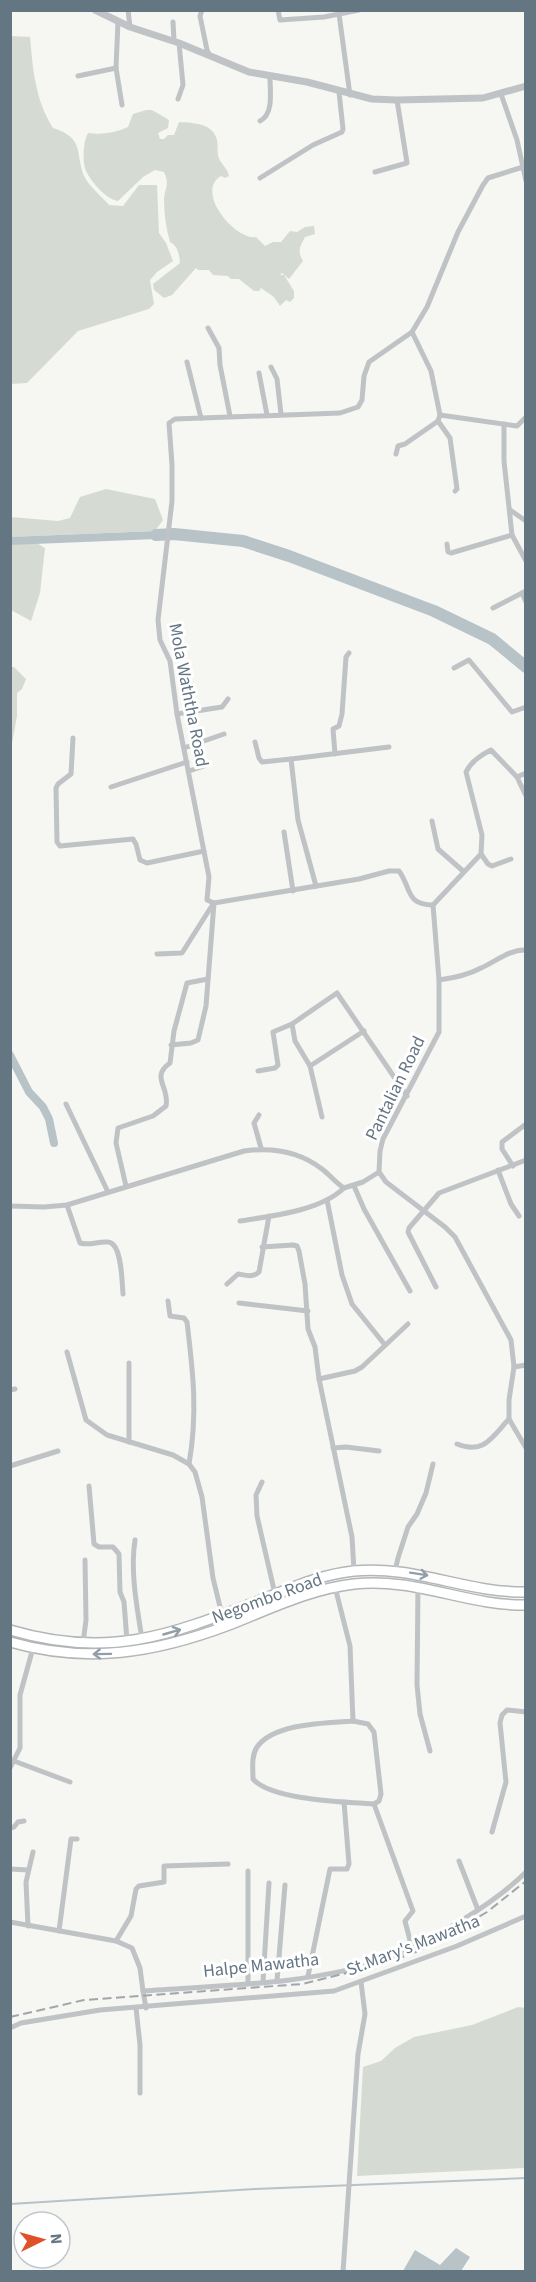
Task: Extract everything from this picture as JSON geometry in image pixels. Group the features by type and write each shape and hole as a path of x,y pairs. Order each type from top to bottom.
{"highway":[{"name":"Negombo Road","path":"10,1630 59,1641 83,1643 142,1639 180,1630 314,1580 354,1571 395,1571 428,1576 483,1590 525,1592"},
{"name":"Negombo Road","path":"10,1642 33,1648 78,1654 113,1654 159,1648 334,1587 382,1583 418,1586 483,1602 525,1605"}],"street":[{"path":"95,10 130,27 176,42 249,72 270,78 307,82 350,95 397,100 483,98 525,86"},
{"path":"128,10 130,27"},
{"path":"202,10 200,16 207,50 211,58"},
{"path":"278,10 280,20 359,10"},
{"path":"339,14 350,95"},
{"path":"118,21 116,68 122,105"},
{"path":"173,22 183,85 178,99"},
{"path":"78,76 116,68"},
{"path":"260,121 265,118 270,108 270,78"},
{"path":"260,178 313,145 342,132 339,92"},
{"path":"501,94 517,140 525,181"},
{"path":"375,172 407,163 397,100"},
{"path":"455,491 457,489 450,438 439,418 431,371 412,332 427,307 458,231 483,185 488,178 523,167"},
{"path":"208,328 219,348 220,366 230,416"},
{"name":"Mola Waththa Road","path":"214,903 207,900 209,877 177,714 170,661 160,640 158,620 169,535 172,465 169,423 175,419 340,413 358,407 362,400 364,376 369,362 412,332"},
{"path":"187,362 201,418"},
{"path":"271,367 277,379 281,414"},
{"path":"259,373 267,415"},
{"path":"396,454 398,446 405,444 439,418 517,426 525,417"},
{"path":"504,424 504,461 512,536 525,561"},
{"path":"510,510 525,521"},
{"path":"447,544 448,552 451,553 512,536"},
{"path":"493,608 524,592 525,602"},
{"path":"335,754 333,729 339,726 342,714 346,657 349,653"},
{"path":"454,668 469,660 512,712 525,707"},
{"path":"177,714 222,707 228,699"},
{"path":"184,748 224,734"},
{"path":"73,738 71,774 57,784 56,788 57,842 60,846 133,839 140,860 147,863 204,851"},
{"path":"255,742 262,762 389,747"},
{"path":"511,859 492,866 481,854 482,835 466,772 481,755 491,750 517,777 525,796"},
{"path":"291,759 298,820 316,886"},
{"path":"111,787 187,762"},
{"path":"189,771 204,766"},
{"path":"517,777 525,773"},
{"path":"432,821 438,849 463,871"},
{"path":"284,832 293,891"},
{"path":"157,954 182,953 214,903 359,879 389,871 399,871 416,902 433,905 481,854"},
{"path":"171,1045 198,1040 206,1006 214,903"},
{"name":"Pantalian Road","path":"380,1172 380,1151 383,1139 439,1032 439,980 433,905"},
{"path":"439,980 457,978 518,949 525,950"},
{"path":"126,1186 116,1143 118,1128 153,1116 166,1106 167,1101 160,1073 162,1068 170,1062 171,1045 187,983 208,979"},
{"path":"258,1071 275,1068 278,1065 273,1032 292,1024 337,993 407,1096"},
{"path":"292,1024 295,1041 310,1066 322,1117"},
{"path":"310,1066 364,1031"},
{"path":"66,1104 108,1192"},
{"path":"259,1115 254,1123 261,1148"},
{"path":"513,1166 502,1149 502,1142 525,1124"},
{"path":"10,1206 67,1205 244,1151 261,1148 280,1150 297,1156 323,1170 344,1188"},
{"path":"436,1287 408,1232 439,1193 525,1160"},
{"path":"498,1170 511,1203 519,1215"},
{"path":"240,1221 297,1211 327,1200 344,1188 354,1186 380,1172 386,1182 425,1210 455,1237 479,1278 511,1340 514,1367 509,1419 525,1448"},
{"path":"354,1186 364,1209 410,1292"},
{"path":"327,1200 342,1275 352,1304 385,1345"},
{"path":"67,1205 80,1243 86,1245 109,1242 114,1244 118,1251 123,1294"},
{"path":"227,1284 238,1274 249,1276 259,1272 269,1216"},
{"path":"262,1247 297,1246 305,1284 308,1329 315,1347 319,1379 352,1538 354,1571"},
{"path":"168,1301 170,1316 184,1318 187,1322 195,1391 194,1438 189,1464"},
{"path":"239,1303 308,1311"},
{"path":"319,1379 355,1371 408,1324"},
{"path":"68,1352 86,1420 107,1435 173,1455 189,1464 195,1472 202,1497 213,1578 222,1615"},
{"path":"129,1363 129,1442"},
{"path":"514,1367 525,1365"},
{"path":"457,1443 474,1449 483,1446 509,1419"},
{"path":"333,1448 346,1447 379,1451"},
{"path":"10,1466 58,1451"},
{"path":"395,1571 408,1527 417,1514 426,1493 433,1464"},
{"path":"262,1482 256,1495 256,1516 275,1594"},
{"path":"90,1486 94,1544 99,1547 113,1547 119,1554 120,1592 124,1602 127,1641"},
{"path":"135,1540 133,1554 135,1588 142,1639"},
{"path":"83,1643 86,1620 85,1560"},
{"path":"418,1586 417,1684 420,1714 430,1751"},
{"path":"334,1587 350,1646 353,1721"},
{"path":"10,1767 20,1748 20,1695 33,1648"},
{"path":"492,1832 506,1782 500,1723 502,1715 507,1710 525,1712"},
{"path":"353,1721 368,1724 374,1732 381,1794 374,1804 282,1794 258,1785 253,1779 256,1748 267,1737 292,1728 353,1721"},
{"path":"14,1761 70,1782"},
{"path":"308,1976 330,1869 347,1869 349,1864 344,1802"},
{"path":"374,1804 413,1911 405,1921 412,1948"},
{"path":"10,1828 24,1821"},
{"path":"60,1931 71,1839 77,1839"},
{"path":"28,1926 26,1882 33,1852"},
{"path":"459,1861 478,1910"},
{"path":"116,1941 131,1916 136,1889 140,1886 164,1882 164,1866 228,1864"},
{"path":"10,1869 28,1870"},
{"path":"248,1871 248,1984"},
{"name":"Halpe Mawatha","path":"143,1991 277,1981 339,1971 387,1959 412,1948 478,1910 525,1872"},
{"path":"263,1982 269,1883"},
{"path":"277,1981 285,1885"},
{"name":"St.Mary's Mawatha","path":"10,2028 21,2023 100,2010 334,1991 457,1946 525,1916"},
{"path":"10,1922 116,1941 132,1948 140,1968 146,2008"},
{"path":"343,2271 358,2054 365,2014 361,1982"},
{"path":"136,2008 140,2045 140,2093"}],"shaded area":[{"path":"10,36 30,37 36,84 47,117 53,128 70,136 77,147 84,176 109,205 123,206 139,185 157,185 159,233 173,261 150,280 154,304 149,309 78,331 27,383 10,384"},
{"path":"152,110 169,120 168,128 158,133 160,139 174,135 179,122 202,125 215,134 219,158 229,176 225,178 221,176 214,183 212,193 221,214 238,231 256,237 265,246 273,242 281,242 290,231 297,232 305,227 314,226 315,234 305,237 301,246 300,254 303,261 289,279 282,273 280,275 284,275 294,291 294,298 290,302 286,300 280,306 274,297 261,288 259,291 254,291 239,279 213,275 209,270 196,268 172,295 164,298 154,290 153,284 180,263 178,251 170,242 166,226 164,199 167,183 164,172 155,170 143,177 118,201 104,194 96,185 86,171 84,157 88,133 103,134 123,129 128,127 133,114"},
{"path":"106,489 155,499 163,520 155,531 11,537 11,517 58,521 70,518 80,497"},
{"path":"35,542 45,548 40,593 31,621 11,610 10,545"},
{"path":"11,667 14,667 26,679 22,689 17,693 17,716 11,749"},
{"path":"518,2007 526,2008 525,2168 357,2176 363,2067 381,2061 395,2048 414,2037 472,2025"},
{"path":"456,2248 470,2257 461,2271 403,2271 415,2250 440,2265"}],"waterway":[{"path":"156,535 174,534 243,541 289,556 434,611 492,639 526,667"},
{"path":"10,541 156,535"},
{"path":"10,1055 29,1092 43,1107 49,1119 54,1143"},
{"path":"10,2204 255,2189 526,2178"}],"railway":[{"path":"10,2017 84,2000 302,1984 389,1962 421,1950 487,1912 526,1881"}]}
